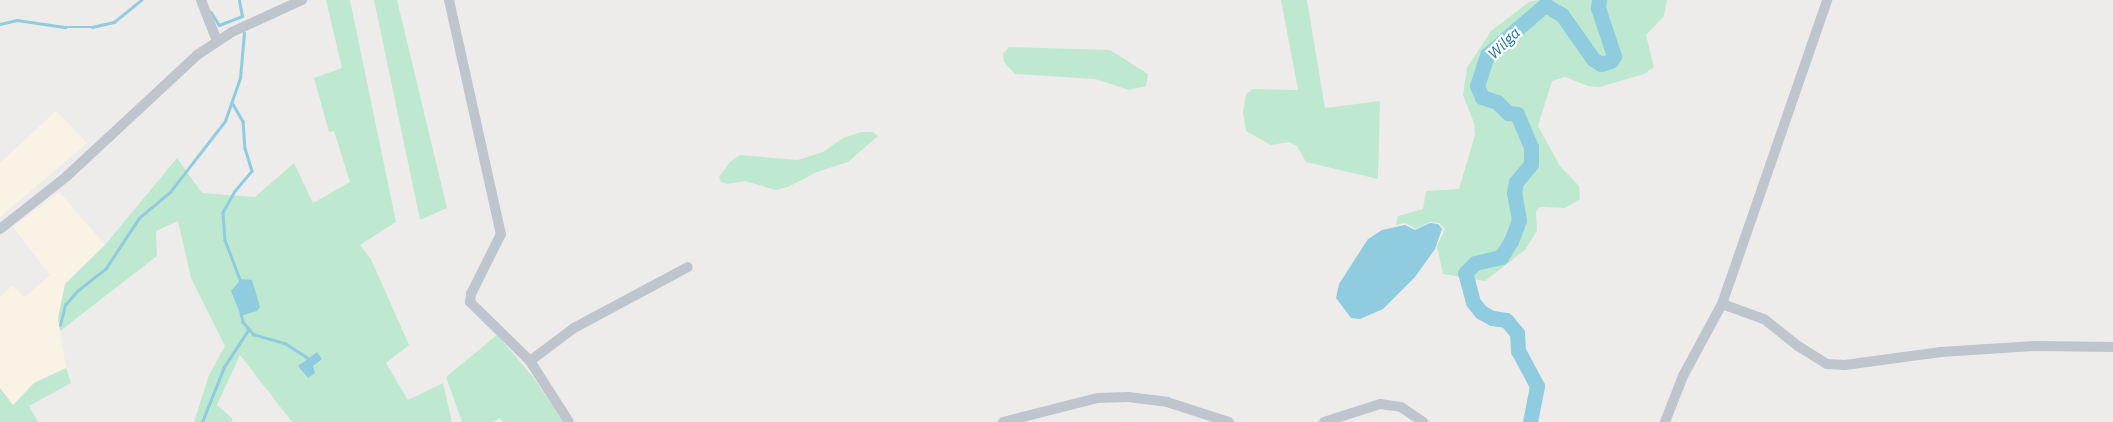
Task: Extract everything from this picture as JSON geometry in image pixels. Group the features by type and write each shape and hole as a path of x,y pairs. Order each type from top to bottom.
{"street":[{"path":"201,0 217,41"},
{"path":"0,229 63,180 180,70 217,41 302,0"},
{"path":"449,0 501,234 471,294 470,302 530,361 569,422"},
{"path":"1665,422 1683,376 1722,304 1827,0"},
{"path":"530,361 574,328 688,267"},
{"path":"1722,304 1764,319 1798,346 1827,364 1846,365 1941,352 2035,346 2113,347"},
{"path":"1003,422 1098,398 1128,397 1167,402 1229,422"},
{"path":"1324,422 1380,404 1408,410 1423,422"}],"shaded area":[{"path":"56,111 87,143 0,217 0,163"},
{"path":"59,192 105,245 65,284 58,318 66,368 34,383 12,406 0,388 0,297 12,286 25,297 50,275 13,227"}],"green space":[{"path":"326,0 350,0 396,222 360,245 371,259 409,345 386,363 408,400 443,383 452,422 292,422 240,355 217,405 233,419 231,422 194,422 209,375 225,346 191,278 178,221 156,231 157,256 60,331 58,318 65,284 105,245 177,158 202,193 255,197 294,163 313,203 350,182 334,131 329,132 314,78 342,68"},
{"path":"374,0 397,0 447,208 420,220"},
{"path":"1281,0 1307,0 1325,108 1380,101 1378,179 1306,162 1297,146 1289,142 1271,145 1246,131 1243,112 1246,94 1253,89 1298,90"},
{"path":"1538,0 1667,0 1664,16 1646,35 1654,67 1644,74 1600,87 1588,86 1565,77 1552,81 1538,126 1560,166 1579,186 1580,199 1565,208 1540,207 1536,212 1537,231 1525,250 1485,281 1443,274 1437,246 1445,229 1439,223 1430,222 1416,229 1405,223 1396,225 1398,216 1423,209 1426,191 1459,189 1475,135 1474,123 1463,95 1467,68 1491,31 1529,2"},
{"path":"1009,47 1110,50 1148,74 1146,86 1129,90 1095,79 1015,74 1004,62 1003,54"},
{"path":"861,132 873,132 878,136 848,162 817,172 788,187 776,190 745,181 727,184 721,182 719,177 730,162 740,155 798,160 823,152 843,138"},
{"path":"497,335 533,377 563,422 503,422 500,418 493,422 462,422 446,377"},
{"path":"66,368 71,383 29,406 38,422 0,422 0,388 13,405 34,383"}],"water":[{"path":"1430,223 1438,224 1442,229 1435,249 1415,277 1383,309 1360,319 1351,318 1336,298 1339,284 1368,239 1382,230 1405,225 1415,230"},
{"path":"241,279 252,280 260,307 257,311 241,316 231,291"},
{"path":"317,352 322,359 313,366 315,373 308,378 298,366"}],"waterway":[{"path":"0,24 17,20 65,27 92,27 114,22 141,0"},
{"path":"211,12 219,25 242,16 239,0"},
{"name":"Wilga","path":"1530,422 1537,386 1518,351 1517,333 1506,320 1492,318 1481,312 1473,302 1465,273 1475,263 1501,257 1511,241 1519,220 1514,193 1516,182 1531,164 1531,147 1517,114 1508,113 1497,102 1482,97 1477,86 1487,55 1545,5 1562,15 1593,59 1601,64 1611,61 1614,56 1598,8 1599,0"},
{"path":"60,325 65,305 77,291 106,268 139,218 170,192 225,121 240,78 244,33"},
{"path":"233,104 243,121 245,148 252,171 235,191 223,213 225,240 241,282"},
{"path":"241,313 243,322 253,334 285,343 308,358"},
{"path":"202,422 224,367 248,330"}]}
